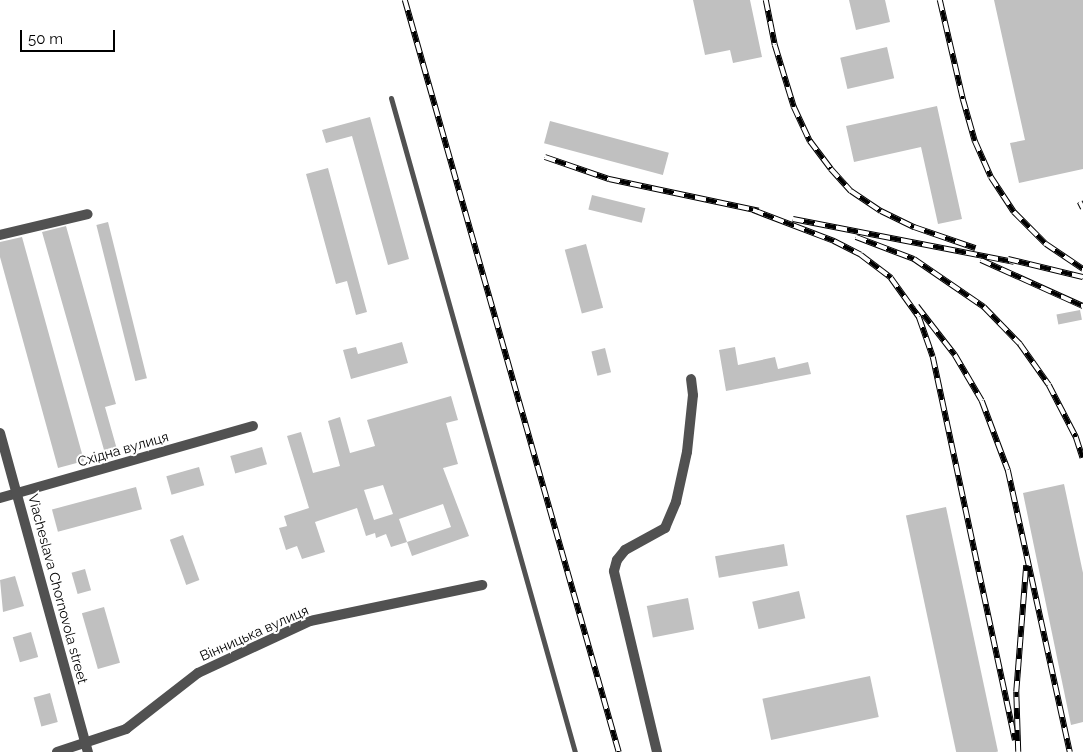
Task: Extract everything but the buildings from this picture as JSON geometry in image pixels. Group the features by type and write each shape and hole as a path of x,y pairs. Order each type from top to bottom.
{"street":[{"path":"0,235 88,214"},
{"path":"657,752 614,571 616,560 625,550 665,528 669,520 687,452 693,395 691,379"},
{"name":"Східна вулиця","path":"0,498 253,426"},
{"name":"Viacheslava Chornovola street","path":"0,434 87,748"},
{"name":"Вінницька вулиця","path":"58,752 87,748 126,729 198,673 238,652 310,621 482,585"}],"lane":[{"path":"391,98 575,752"}],"railway":[{"path":"405,0 619,752"},
{"path":"766,0 775,45 794,107 810,141 831,169 851,191 881,211 914,227 975,248"},
{"path":"940,0 963,99 975,141 991,177 1014,212 1046,244 1083,269"},
{"path":"545,157 609,179 759,211"},
{"path":"1080,202 1083,208"},
{"path":"753,210 834,241 861,255 891,278 919,317 933,357 1015,740"},
{"path":"793,219 1014,262"},
{"path":"856,237 914,259 984,307 1020,344 1049,385 1076,437 1083,458"},
{"path":"1008,259 1083,277"},
{"path":"981,260 1083,306"},
{"path":"917,306 955,355 982,401 1008,470 1070,752"},
{"path":"1018,752 1016,692 1026,565"}]}
